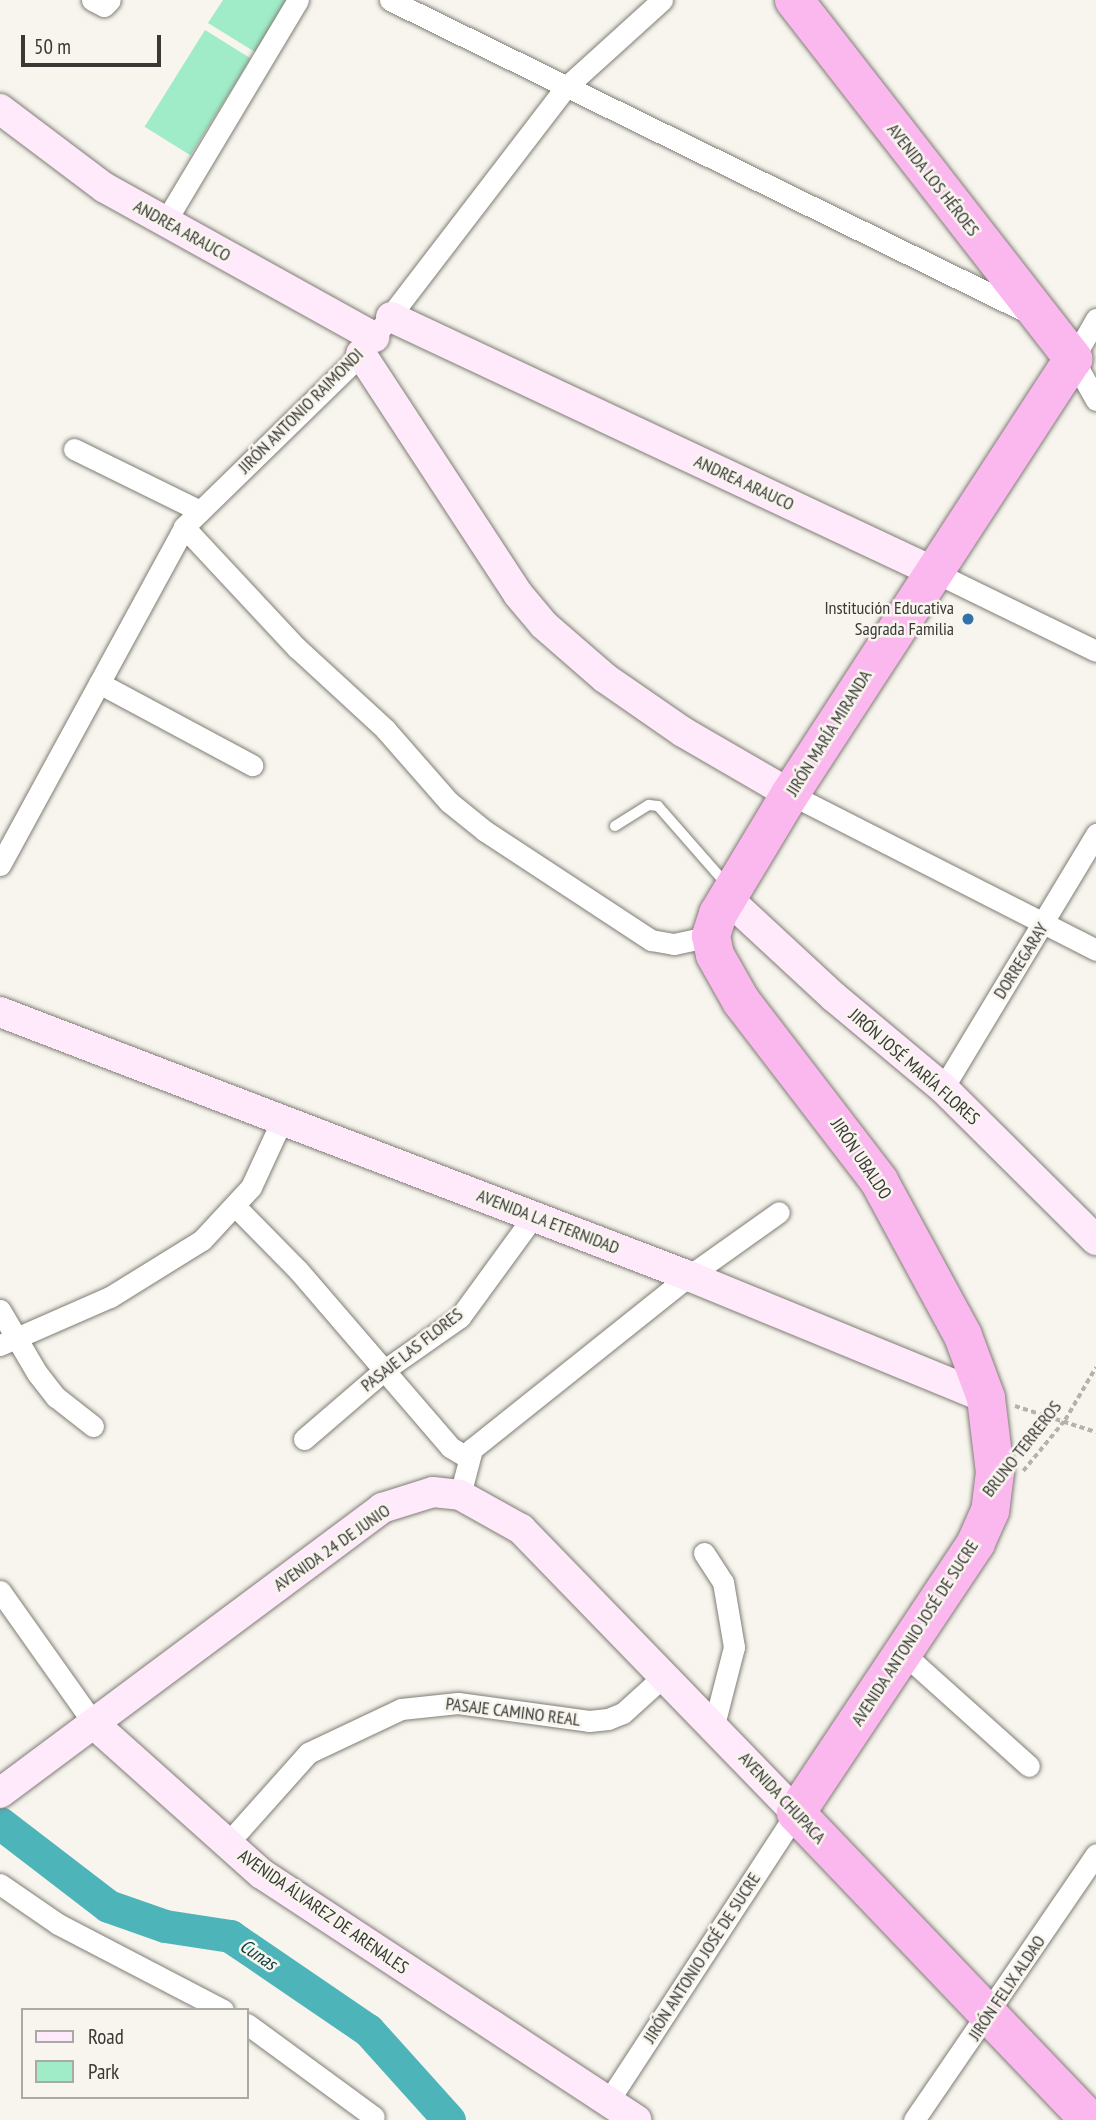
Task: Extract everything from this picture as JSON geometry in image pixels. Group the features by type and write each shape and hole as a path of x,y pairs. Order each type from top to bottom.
{"highway":[{"name":"AVENIDA LOS HÉROES","path":"794,0 1040,318 1084,360"},
{"name":"JIRÓN MARÍA MIRANDA","path":"710,936 730,894 790,794 932,570 1084,360"},
{"name":"JIRÓN UBALDO","path":"710,936 715,955 741,1001 879,1181 963,1336 986,1398"},
{"name":"AVENIDA ANTONIO JOSÉ DE SUCRE","path":"796,1813 976,1544 990,1511 995,1472 986,1398"},
{"name":"AVENIDA CHUPACA","path":"796,1813 1089,2120"}],"street":[{"path":"92,0 104,6 110,0"},
{"path":"165,222 298,0"},
{"path":"390,0 565,88 1040,318"},
{"name":"JIRÓN ANTONIO RAIMONDI","path":"0,865 184,527 375,336 565,88 662,0"},
{"name":"ANDREA ARAUCO","path":"0,109 105,188 375,336 932,570 1096,652"},
{"path":"1096,319 1084,360 1096,400"},
{"path":"375,336 518,594 544,625 605,678 683,732 790,794 1096,950"},
{"path":"74,449 200,510"},
{"path":"184,527 297,648 385,729 449,802 485,831 651,940 674,944 710,936"},
{"path":"99,683 252,765"},
{"name":"DORREGARAY","path":"943,1088 1096,834"},
{"name":"JIRÓN JOSÉ MARÍA FLORES","path":"730,894 834,997 943,1088 1096,1240"},
{"name":"AVENIDA LA ETERNIDAD","path":"0,1012 689,1276 986,1398"},
{"path":"7,1342 81,1312 147,1276 202,1240 236,1207 264,1164 282,1121"},
{"path":"236,1207 289,1259 450,1447 468,1458"},
{"path":"460,1495 472,1449 689,1276 779,1212"},
{"name":"PASAJE LAS FLORES","path":"304,1439 383,1371 460,1317 533,1217"},
{"path":"0,1310 7,1342 56,1397 93,1426"},
{"name":"AVENIDA 24 DE JUNIO","path":"0,1793 382,1508 433,1492 460,1495"},
{"name":"AVENIDA CHUPACA","path":"460,1495 521,1529 666,1674 796,1813"},
{"path":"704,1553 723,1582 734,1647 714,1725"},
{"name":"AVENIDA ÁLVAREZ DE ARENALES","path":"0,1591 94,1724 262,1874 636,2120"},
{"path":"902,1653 1028,1766"},
{"name":"PASAJE CAMINO REAL","path":"227,1844 308,1754 401,1709 458,1703 589,1721 608,1719 623,1713 666,1674"},
{"name":"JIRÓN ANTONIO JOSÉ DE SUCRE","path":"607,2103 796,1813"},
{"name":"JIRÓN FELIX ALDAO","path":"914,2120 988,2017 1096,1854"},
{"path":"0,1884 58,1924 219,2008"},
{"path":"248,2025 374,2118"}],"lane":[{"path":"615,826 649,805 658,806 730,894"}],"path":[{"name":"BRUNO TERREROS","path":"990,1511 1065,1420 1096,1367"},
{"path":"986,1398 1065,1420 1096,1432"}],"green space":[{"path":"223,0 287,0 255,52 208,23"},
{"path":"205,30 251,59 190,155 145,127"}],"waterway":[{"name":"Cunas","path":"0,1823 108,1906 165,1926 230,1936 368,2030 449,2120"}],"place":[{"name":"Institución Educativa Sagrada Familia","path":"968,619"}]}
